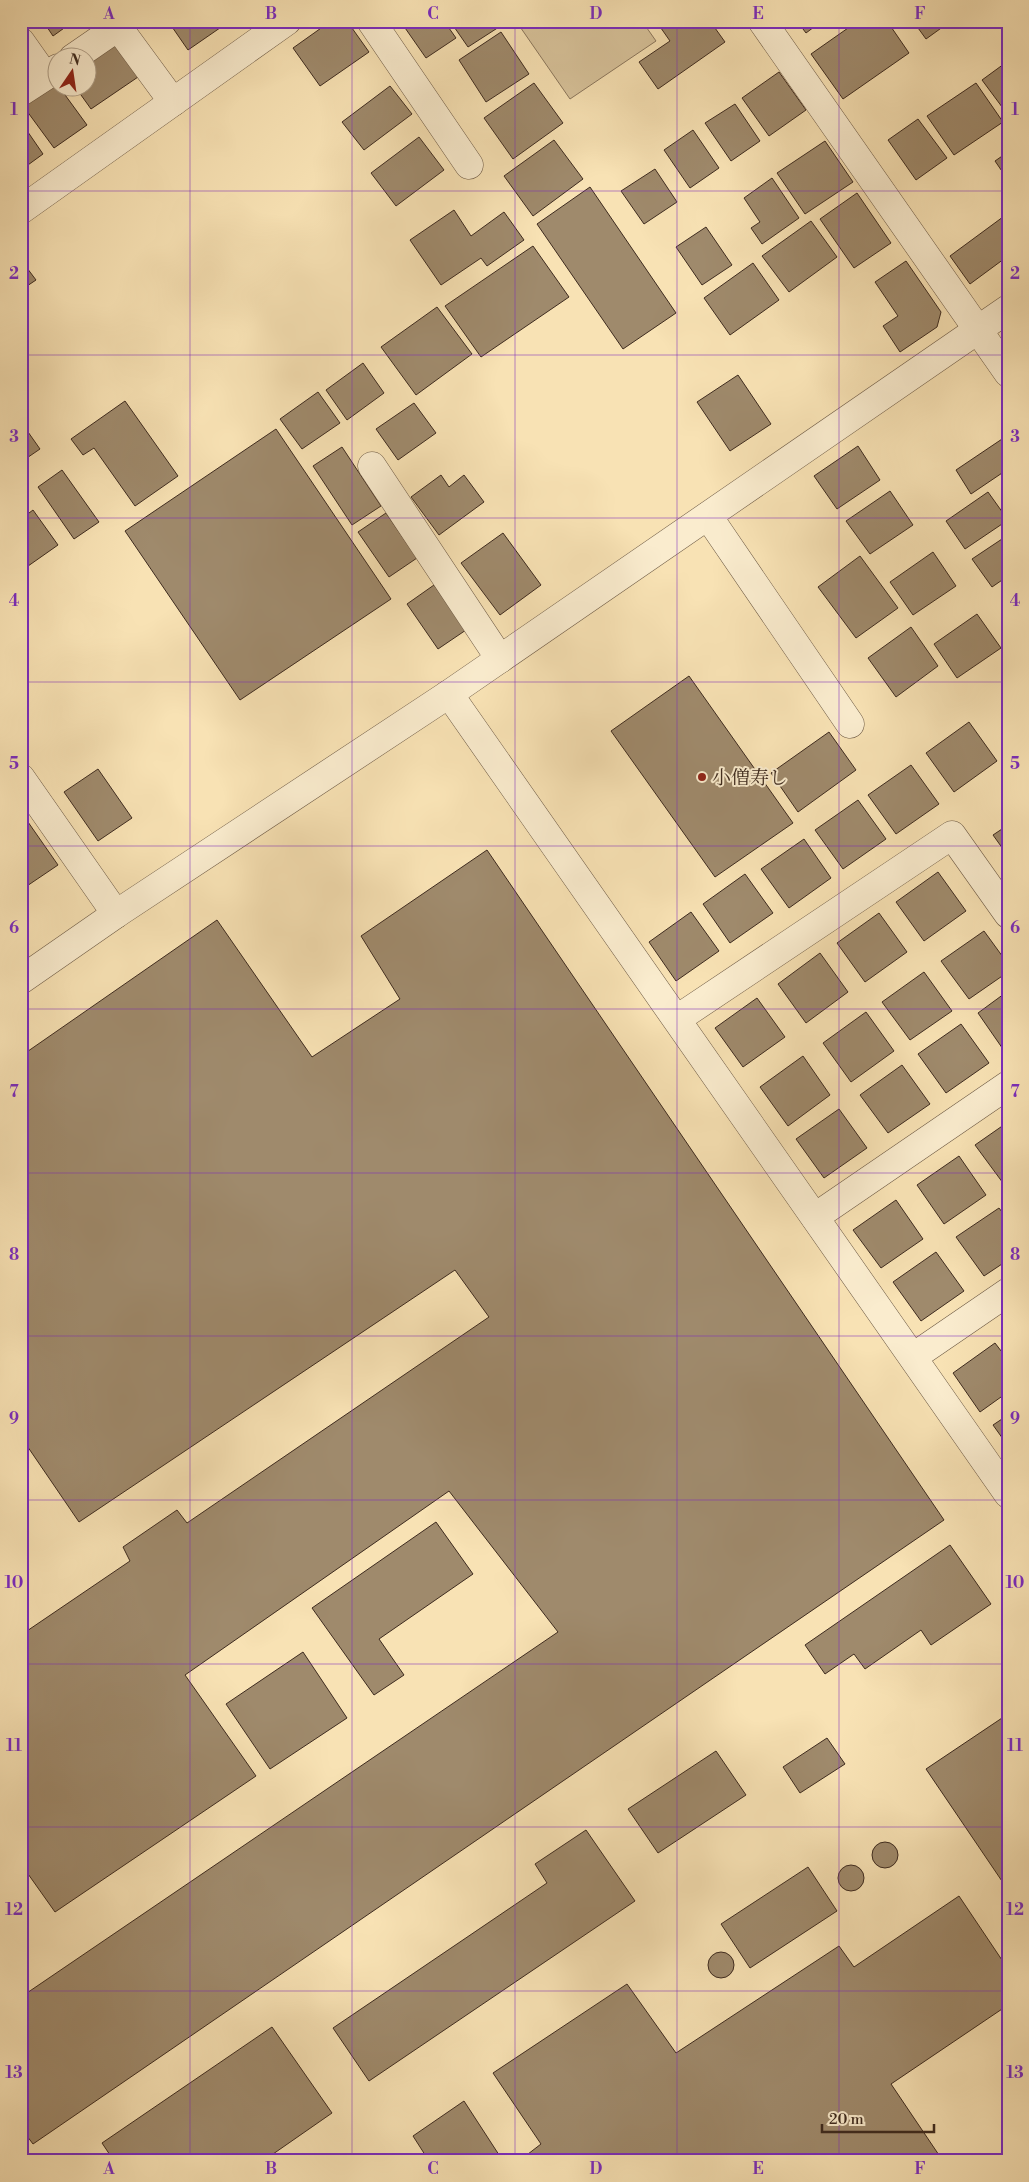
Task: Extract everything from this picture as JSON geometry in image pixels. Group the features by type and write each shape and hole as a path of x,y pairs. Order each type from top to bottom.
{"street":[{"path":"21,210 287,21"},
{"path":"371,21 469,165"},
{"path":"762,21 1008,373"},
{"path":"88,48 118,27 173,102"},
{"path":"21,42 48,69"},
{"path":"21,92 48,74"},
{"path":"21,980 116,914 449,694 1008,309"},
{"path":"372,466 500,659"},
{"path":"708,516 850,724"},
{"path":"449,694 1008,1494"},
{"path":"21,778 116,914"},
{"path":"677,1019 952,835 1008,914"},
{"path":"815,1217 1008,1085"},
{"path":"913,1358 1008,1292"}],"shaded area":[{"path":"516,21 642,21 656,41 570,99"}],"building":[{"path":"43,21 74,21 53,36"},
{"path":"168,21 230,21 188,50"},
{"path":"331,21 347,21 369,52 320,86 293,48"},
{"path":"409,21 444,21 456,38 426,58 403,25"},
{"path":"450,21 495,21 499,27 468,47"},
{"path":"656,21 710,21 725,42 658,89 639,62 670,41"},
{"path":"797,21 822,21 806,33"},
{"path":"858,21 887,21 909,53 843,99 811,54"},
{"path":"913,21 951,21 926,39"},
{"path":"501,32 529,74 486,102 459,60"},
{"path":"115,43 138,77 91,109 83,98 98,98 98,55"},
{"path":"1008,61 1008,115 982,80"},
{"path":"779,72 806,110 769,136 742,98"},
{"path":"534,83 563,123 513,159 484,118"},
{"path":"976,83 1003,122 954,155 927,116"},
{"path":"390,86 412,114 364,150 342,122"},
{"path":"48,88 48,98 67,98 87,125 54,148 21,103"},
{"path":"735,104 760,141 731,161 705,123"},
{"path":"918,119 947,158 916,180 888,140"},
{"path":"21,122 43,154 21,170"},
{"path":"693,130 719,168 690,188 664,150"},
{"path":"419,137 444,170 396,206 371,173"},
{"path":"554,140 583,179 533,216 504,176"},
{"path":"825,141 853,182 805,214 777,173"},
{"path":"1008,152 1008,180 995,161"},
{"path":"655,169 677,202 644,224 621,191"},
{"path":"772,178 799,218 762,244 751,228 760,222 744,198"},
{"path":"590,187 676,313 623,349 537,224"},
{"path":"857,193 891,243 854,268 820,219"},
{"path":"454,210 471,236 504,212 524,240 487,266 481,258 441,285 410,240"},
{"path":"1007,214 1008,256 970,284 950,256"},
{"path":"811,221 837,257 789,292 762,256"},
{"path":"706,227 732,265 702,285 676,247"},
{"path":"533,246 569,297 481,357 445,306"},
{"path":"21,260 36,280 21,290"},
{"path":"906,261 941,312 937,327 900,352 883,326 898,316 875,282"},
{"path":"753,263 779,300 730,335 704,298"},
{"path":"437,307 472,354 416,395 381,347"},
{"path":"363,363 384,393 347,420 326,390"},
{"path":"738,375 771,424 730,451 697,402"},
{"path":"318,392 340,423 302,449 280,419"},
{"path":"125,401 178,476 135,506 94,448 83,455 71,439"},
{"path":"414,403 436,433 398,460 376,429"},
{"path":"21,422 40,449 21,462"},
{"path":"276,429 391,599 240,700 125,531"},
{"path":"1008,435 1008,469 971,494 956,470"},
{"path":"858,446 880,480 837,509 814,476"},
{"path":"342,447 381,506 352,525 313,466"},
{"path":"62,470 99,522 74,539 38,487"},
{"path":"441,475 449,487 464,475 484,502 439,535 411,497"},
{"path":"890,491 913,525 870,554 846,521"},
{"path":"988,492 1008,520 965,549 946,521"},
{"path":"33,510 58,545 21,571 21,519"},
{"path":"386,513 417,558 389,577 358,532"},
{"path":"503,533 541,585 500,615 461,563"},
{"path":"1008,535 1008,576 992,587 972,559"},
{"path":"933,552 956,586 913,615 890,582"},
{"path":"860,556 898,608 856,638 818,587"},
{"path":"434,585 466,630 438,649 407,604"},
{"path":"977,614 1001,648 957,678 934,644"},
{"path":"911,627 938,666 896,697 868,658"},
{"path":"689,676 793,823 715,877 611,731"},
{"path":"969,722 997,761 954,792 926,753"},
{"path":"829,732 856,770 798,812 771,773"},
{"path":"911,765 939,804 896,834 868,795"},
{"path":"98,769 132,818 98,841 64,792"},
{"path":"858,800 886,839 843,869 815,830"},
{"path":"21,812 58,865 21,890"},
{"path":"1008,825 1008,856 993,835"},
{"path":"804,839 831,878 789,908 761,869"},
{"path":"487,850 944,1520 33,2144 21,2128 21,1997 558,1632 449,1491 185,1675 256,1776 55,1912 21,1864 21,1635 130,1561 123,1547 177,1510 187,1523 489,1317 455,1270 79,1522 21,1437 21,1056 217,920 312,1057 400,999 361,936"},
{"path":"938,872 966,911 924,941 896,902"},
{"path":"745,874 773,913 730,943 703,904"},
{"path":"691,912 719,951 676,981 649,942"},
{"path":"879,913 907,952 865,982 837,943"},
{"path":"984,931 1008,964 1008,972 969,999 941,961"},
{"path":"820,953 848,992 806,1023 778,984"},
{"path":"924,972 952,1011 910,1040 882,1002"},
{"path":"1008,991 1008,1050 1005,1052 978,1013"},
{"path":"757,998 785,1037 743,1067 715,1028"},
{"path":"866,1012 894,1051 851,1082 823,1043"},
{"path":"961,1024 989,1063 946,1093 918,1054"},
{"path":"803,1056 830,1095 788,1126 760,1087"},
{"path":"902,1065 930,1104 888,1133 860,1095"},
{"path":"839,1109 867,1148 824,1178 796,1139"},
{"path":"1008,1122 1008,1180 1003,1183 975,1145"},
{"path":"959,1156 986,1195 944,1224 917,1185"},
{"path":"896,1200 923,1239 881,1268 853,1230"},
{"path":"999,1208 1008,1220 1008,1260 984,1276 956,1237"},
{"path":"936,1252 964,1291 921,1321 893,1282"},
{"path":"995,1343 1008,1360 1008,1392 980,1412 953,1373"},
{"path":"1008,1415 1008,1446 993,1425"},
{"path":"436,1522 473,1574 379,1639 404,1675 374,1695 312,1608"},
{"path":"950,1545 991,1604 931,1645 921,1630 865,1669 854,1654 825,1674 805,1645"},
{"path":"303,1652 347,1718 270,1769 226,1704"},
{"path":"1008,1714 1008,1890 926,1769"},
{"path":"827,1738 845,1764 800,1793 783,1767"},
{"path":"716,1751 746,1795 658,1853 628,1809"},
{"path":"586,1830 635,1901 369,2081 333,2028 547,1883 535,1864"},
{"path":"885,1842 894,1846 898,1855 894,1864 885,1868 876,1864 872,1855 876,1846"},
{"path":"851,1865 860,1869 864,1878 860,1887 851,1891 842,1887 838,1878 842,1869"},
{"path":"808,1867 837,1911 750,1968 721,1924"},
{"path":"959,1896 1008,1969 1008,2005 891,2084 943,2161 519,2161 541,2144 493,2073 627,1984 676,2053 839,1946 854,1967"},
{"path":"721,1952 730,1956 734,1965 730,1974 721,1978 712,1974 708,1965 712,1956"},
{"path":"272,2027 332,2113 263,2161 114,2161 102,2143"},
{"path":"464,2101 503,2161 429,2161 413,2136"}],"place":[{"name":"小僧寿し","path":"702,777"}]}
